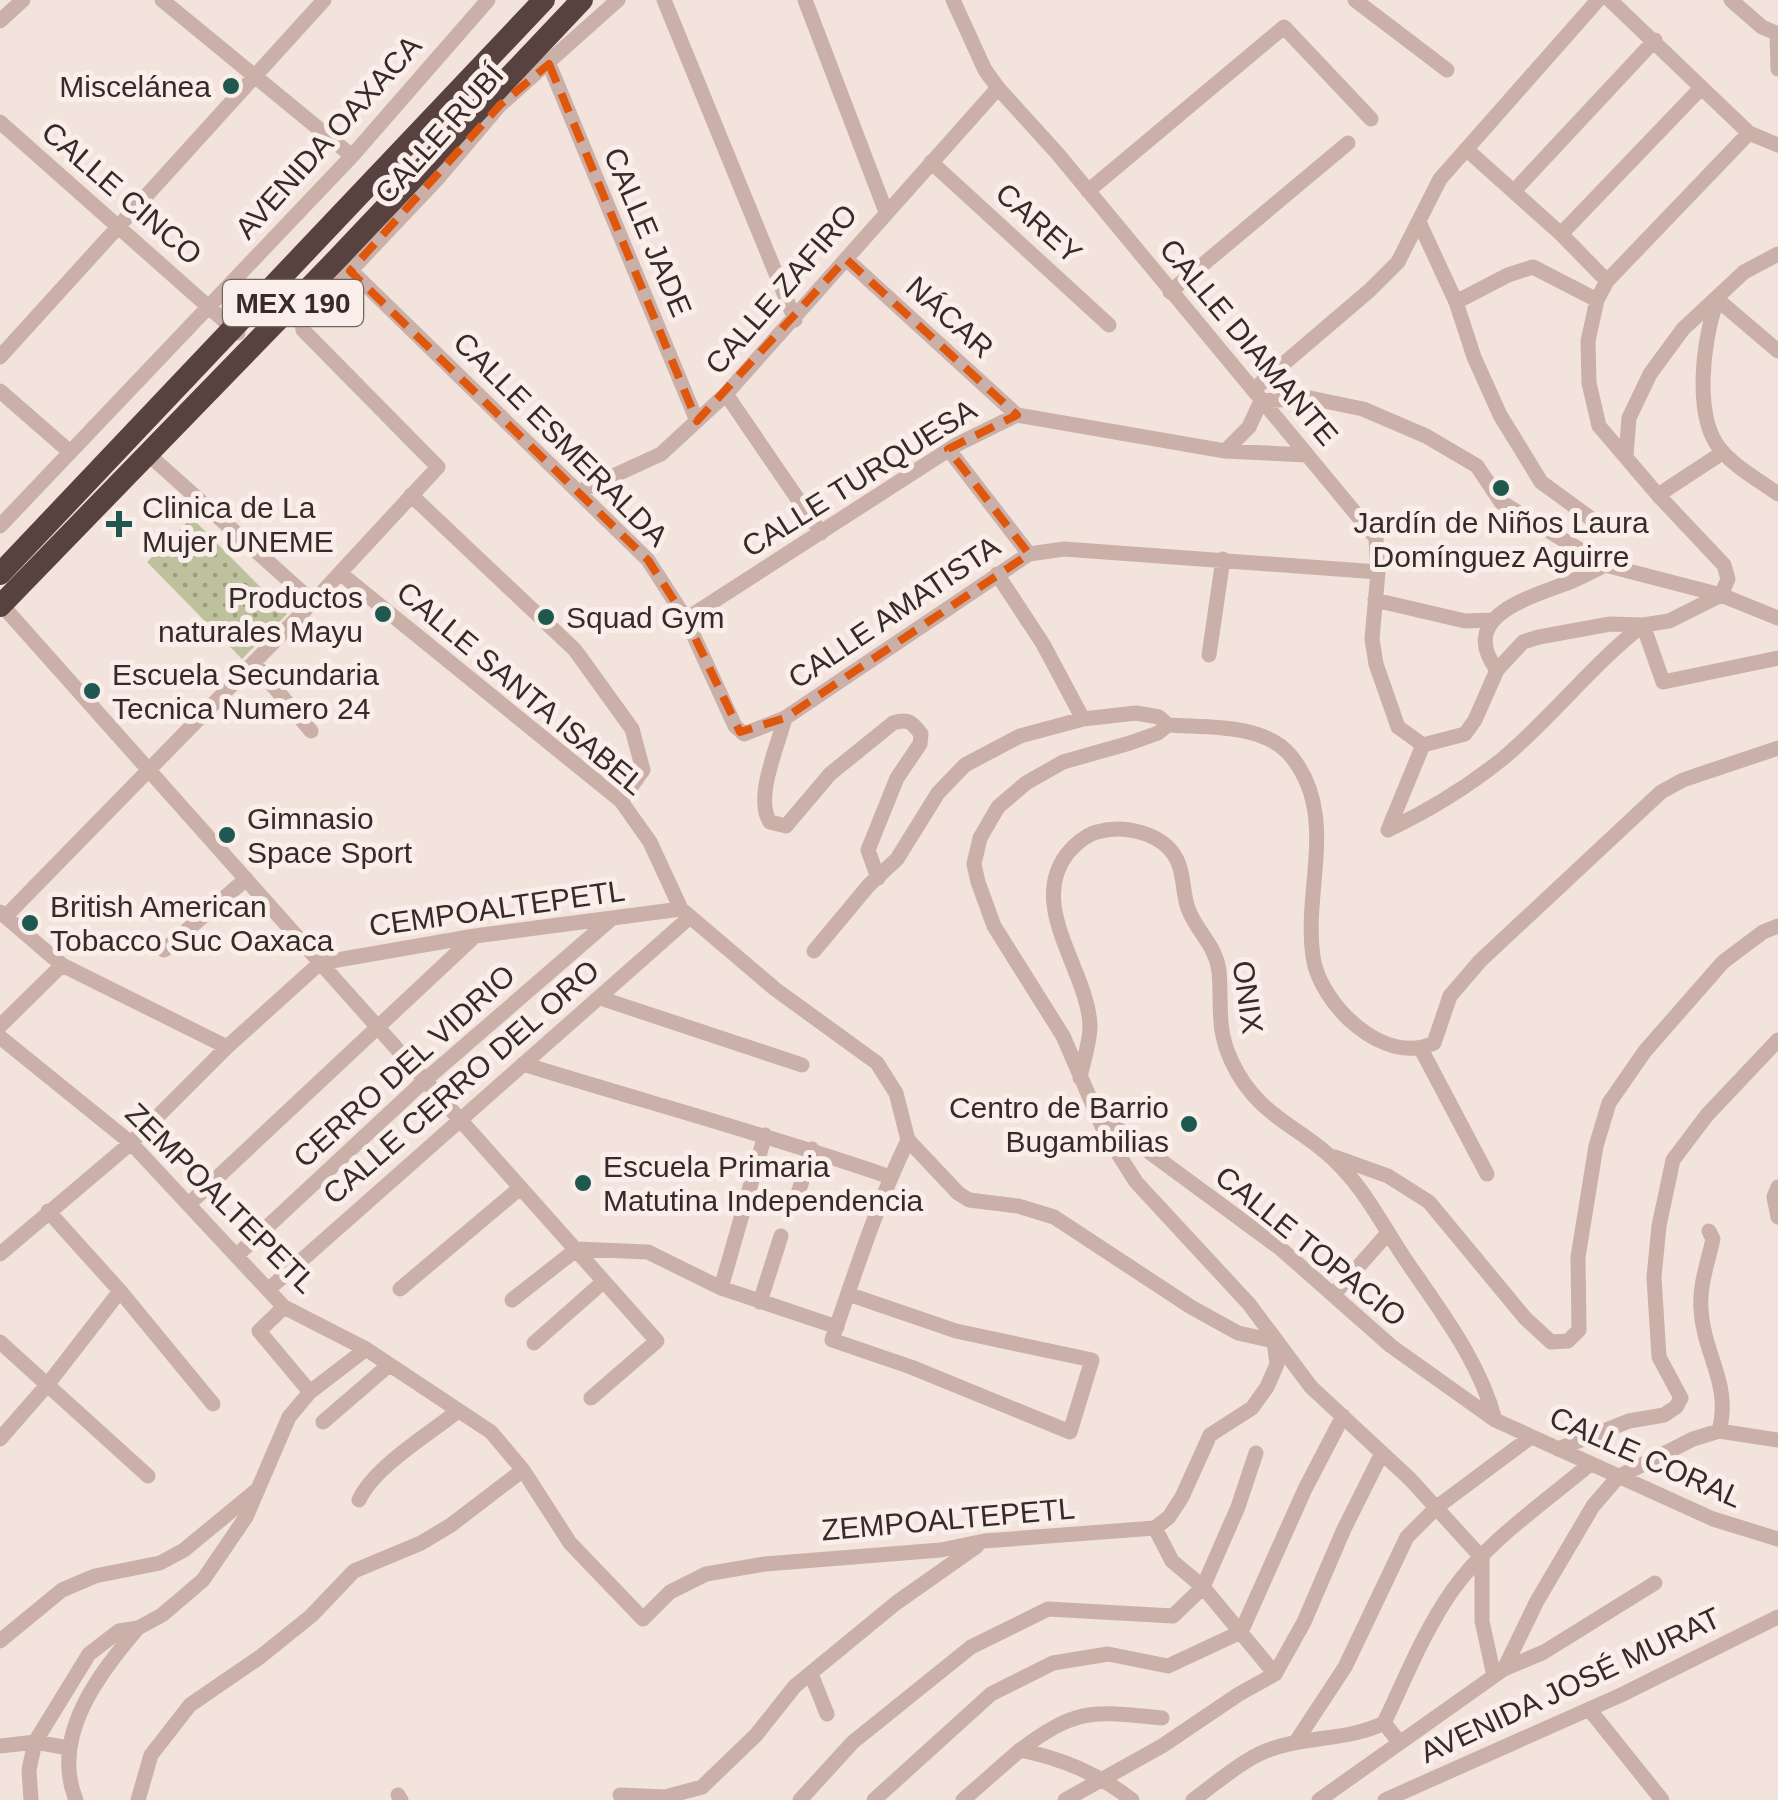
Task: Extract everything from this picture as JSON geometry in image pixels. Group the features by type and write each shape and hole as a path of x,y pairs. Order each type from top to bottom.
{"highway":[{"name":"MEX 190","path":"0,574 544,0"},
{"name":"MEX 190","path":"1,605 250,347 344,265 573,26 582,0"}],"street":[{"path":"162,0 352,156"},
{"path":"0,357 324,0"},
{"name":"CALLE RUBÍ","path":"411,495 438,466 302,330 302,325 344,265 439,176 528,77 549,64 573,26 618,0"},
{"path":"664,0 795,320"},
{"path":"805,0 886,212"},
{"name":"CALLE DIAMANTE","path":"953,0 985,70 998,88 1376,538 1378,572 1372,640 1376,664 1398,727 1423,744"},
{"path":"1355,0 1447,70"},
{"path":"1225,451 1249,427 1257,395 1398,262 1440,178 1598,0"},
{"path":"1610,0 1749,133 1778,146"},
{"path":"1731,0 1762,27 1777,34 1778,70"},
{"name":"AVENIDA OAXACA","path":"0,526 352,156 484,1"},
{"path":"0,21 14,3"},
{"path":"1088,191 1284,27 1371,118"},
{"path":"1514,190 1655,40"},
{"name":"CALLE JADE","path":"549,64 697,421"},
{"name":"CALLE ZAFIRO","path":"578,492 661,454 726,394 998,88"},
{"path":"1561,234 1702,88"},
{"name":"CALLE CINCO","path":"0,122 210,306 250,347"},
{"path":"1643,625 1596,665 1504,758 1429,810 1388,830 1423,744 1465,734 1476,720 1497,670 1523,642 1610,624 1669,621 1721,596 1728,579 1724,565 1598,426 1588,341 1598,300 1607,282 1749,133"},
{"path":"1170,292 1348,143"},
{"path":"1466,149 1561,234 1607,282"},
{"name":"CAREY","path":"931,162 1109,325"},
{"path":"1419,222 1456,302 1474,357 1500,415 1540,482 1604,528"},
{"path":"1626,455 1629,418 1650,374 1682,329 1718,300 1744,272 1778,254"},
{"name":"NÁCAR","path":"846,259 1017,415"},
{"name":"CALLE ESMERALDA","path":"344,265 648,560 686,618 735,726 744,734"},
{"path":"1456,302 1508,275 1533,267 1598,300"},
{"path":"1718,300 1778,352"},
{"path":"1718,300 1703,351 1706,416 1722,453 1778,494"},
{"path":"0,391 70,452"},
{"path":"726,394 821,532"},
{"path":"1257,395 1310,398 1363,408 1426,436 1476,466 1501,502 1605,565 1721,596 1778,618"},
{"name":"CALLE TURQUESA","path":"686,618 949,450 1017,415 1225,451 1308,455"},
{"path":"949,450 1029,554"},
{"path":"1658,495 1722,453"},
{"path":"149,455 313,602"},
{"path":"50,472 71,498"},
{"path":"227,1047 62,965 3,914 254,663 411,495 575,650 632,729 643,770 621,801"},
{"name":"CALLE AMATISTA","path":"744,734 786,718 1029,554 1064,548 1378,572"},
{"path":"1209,654 1223,559"},
{"path":"1497,670 1487,658 1484,644 1494,620 1506,608 1605,565"},
{"name":"CALLE SANTA ISABEL","path":"340,573 621,801 650,842 686,913"},
{"path":"998,574 1043,644 1083,719"},
{"path":"1376,600 1465,621 1494,620"},
{"path":"1,605 657,1341 591,1398"},
{"path":"1643,625 1663,682 1778,658"},
{"path":"254,663 312,731"},
{"path":"814,951 897,859 938,794 965,765 1020,736 1083,719 1136,714 1159,717 1168,725 1254,734 1268,738 1289,753 1307,779 1318,814 1313,959 1327,990 1352,1021 1378,1043 1403,1050 1428,1046"},
{"path":"786,718 763,797 764,813 770,822 786,826 830,774 893,723 912,722 921,734 920,744 897,778 868,850 878,878"},
{"path":"1168,725 1158,734 1130,744 1063,762 1026,783 998,808 980,838 974,864 994,926 1064,1036 1095,1112 1136,1182 1249,1304 1311,1387 1437,1507 1482,1558 1482,1621 1499,1672"},
{"path":"1487,1174 1428,1046 1450,996 1480,961 1661,792 1683,780 1778,748"},
{"name":"ONIX","path":"1080,1078 1090,1028 1085,1000 1056,920 1054,887 1058,866 1074,845 1096,832 1131,829 1158,840 1176,857 1188,910 1214,950 1219,971 1219,1024 1230,1058 1247,1090 1264,1108 1343,1168 1479,1373 1495,1420"},
{"path":"164,950 246,879"},
{"path":"686,913 775,989 877,1063 896,1094 908,1140 940,1176 969,1200 1018,1206 1054,1217 1191,1307 1238,1333 1274,1341"},
{"name":"CEMPOALTEPETL","path":"320,962 475,936 686,913"},
{"name":"CALLE CERRO DEL ORO","path":"269,1290 458,1118 600,998 686,913"},
{"name":"CERRO DEL VIDRIO","path":"236,1256 424,1082 610,920"},
{"path":"1326,1154 1388,1176 1429,1202 1525,1318 1551,1342 1568,1341 1579,1330 1578,1257 1596,1146 1609,1103 1645,1051 1723,962 1763,932 1778,926"},
{"path":"188,1204 475,936"},
{"path":"0,1254 131,1142 320,962"},
{"path":"0,1026 62,965"},
{"path":"600,998 802,1064"},
{"name":"ZEMPOALTEPETL","path":"0,1037 131,1142 284,1307 366,1349 491,1432 523,1470 570,1543 643,1619 670,1592 706,1574 764,1564 941,1550 984,1540 1155,1528"},
{"path":"1558,1449 1676,1407 1680,1398 1678,1388 1659,1357 1654,1278 1673,1160 1707,1116 1778,1040"},
{"path":"523,1064 890,1176"},
{"name":"CALLE TOPACIO","path":"1095,1112 1281,1249 1392,1346 1495,1420"},
{"path":"721,1288 765,1135"},
{"path":"835,1334 890,1176 908,1140"},
{"path":"796,1200 812,1150"},
{"path":"1778,1187 1774,1197 1778,1217"},
{"path":"400,1289 520,1188"},
{"path":"48,1211 213,1404"},
{"path":"1709,1230 1713,1240 1700,1312 1723,1393 1725,1411 1719,1432"},
{"path":"1334,1294 1388,1233"},
{"path":"760,1302 781,1236"},
{"path":"512,1300 577,1249 648,1252 721,1288 1070,1432 1092,1360 956,1331 848,1294"},
{"path":"534,1342 603,1282"},
{"path":"0,1438 48,1384 120,1291"},
{"path":"284,1307 259,1331 310,1392"},
{"path":"1274,1341 1277,1364 1267,1387 1252,1408 1210,1436 1182,1497 1170,1517 1155,1528 1172,1561 1204,1587 1276,1674"},
{"path":"0,1342 148,1476"},
{"path":"76,1800 70,1748 87,1695 99,1674 138,1628 181,1601 203,1580 246,1517 289,1417 310,1392 366,1349"},
{"path":"323,1422 389,1365"},
{"path":"359,1500 364,1489 387,1467 458,1411"},
{"path":"874,1800 991,1694 1053,1662 1108,1654 1168,1666 1241,1632 1305,1488 1343,1416"},
{"name":"CALLE CORAL","path":"1495,1420 1714,1519 1778,1539"},
{"path":"1499,1672 1593,1506 1618,1477 1693,1439 1719,1432 1778,1440"},
{"path":"1296,1743 1345,1667 1407,1537 1437,1507 1531,1437"},
{"path":"800,1800 852,1742 971,1646 1048,1609 1173,1616 1204,1587 1256,1453"},
{"path":"1065,1800 1162,1746 1276,1674 1382,1454"},
{"path":"1193,1800 1260,1754 1296,1743 1370,1730 1384,1723 1454,1588 1482,1558 1590,1464"},
{"path":"138,1800 151,1755 190,1705 260,1658 311,1616 354,1571 404,1552 451,1525 523,1470"},
{"path":"0,1641 62,1590 94,1576 160,1563 184,1550 258,1489"},
{"path":"620,1796 665,1798 702,1787 756,1735 795,1686 896,1603 984,1540"},
{"path":"1319,1800 1499,1672 1544,1652 1655,1583"},
{"name":"AVENIDA JOSÉ MURAT","path":"1385,1800 1590,1709 1778,1617"},
{"path":"30,1800 30,1770 36,1742 89,1654 119,1631 138,1628"},
{"path":"811,1674 827,1714"},
{"path":"1590,1709 1662,1800"},
{"path":"963,1800 1056,1724 1102,1712 1162,1718"},
{"path":"1384,1723 1400,1743"},
{"path":"0,1746 36,1742 70,1748"},
{"path":"1020,1750 1054,1757 1102,1777 1132,1800"}],"highlighted area":[{"path":"549,64 697,421 846,259 1017,415 948,449 1029,554 785,718 740,732 686,619 648,560 350,271 500,105"}],"green space":[{"path":"192,518 287,614 242,659 147,562"}],"place":[{"name":"Miscelánea","path":"231,86"},
{"name":"Jardín de Niños Laura Domínguez Aguirre","path":"1501,488"},
{"name":"Clinica de La Mujer UNEME","path":"119,524"},
{"name":"Productos naturales Mayu","path":"383,614"},
{"name":"Squad Gym","path":"546,617"},
{"name":"Escuela Secundaria Tecnica Numero 24","path":"92,691"},
{"name":"Gimnasio Space Sport","path":"227,835"},
{"name":"British American Tobacco Suc Oaxaca","path":"30,923"},
{"name":"Centro de Barrio Bugambilias","path":"1189,1124"},
{"name":"Escuela Primaria Matutina Independencia","path":"583,1183"}]}
